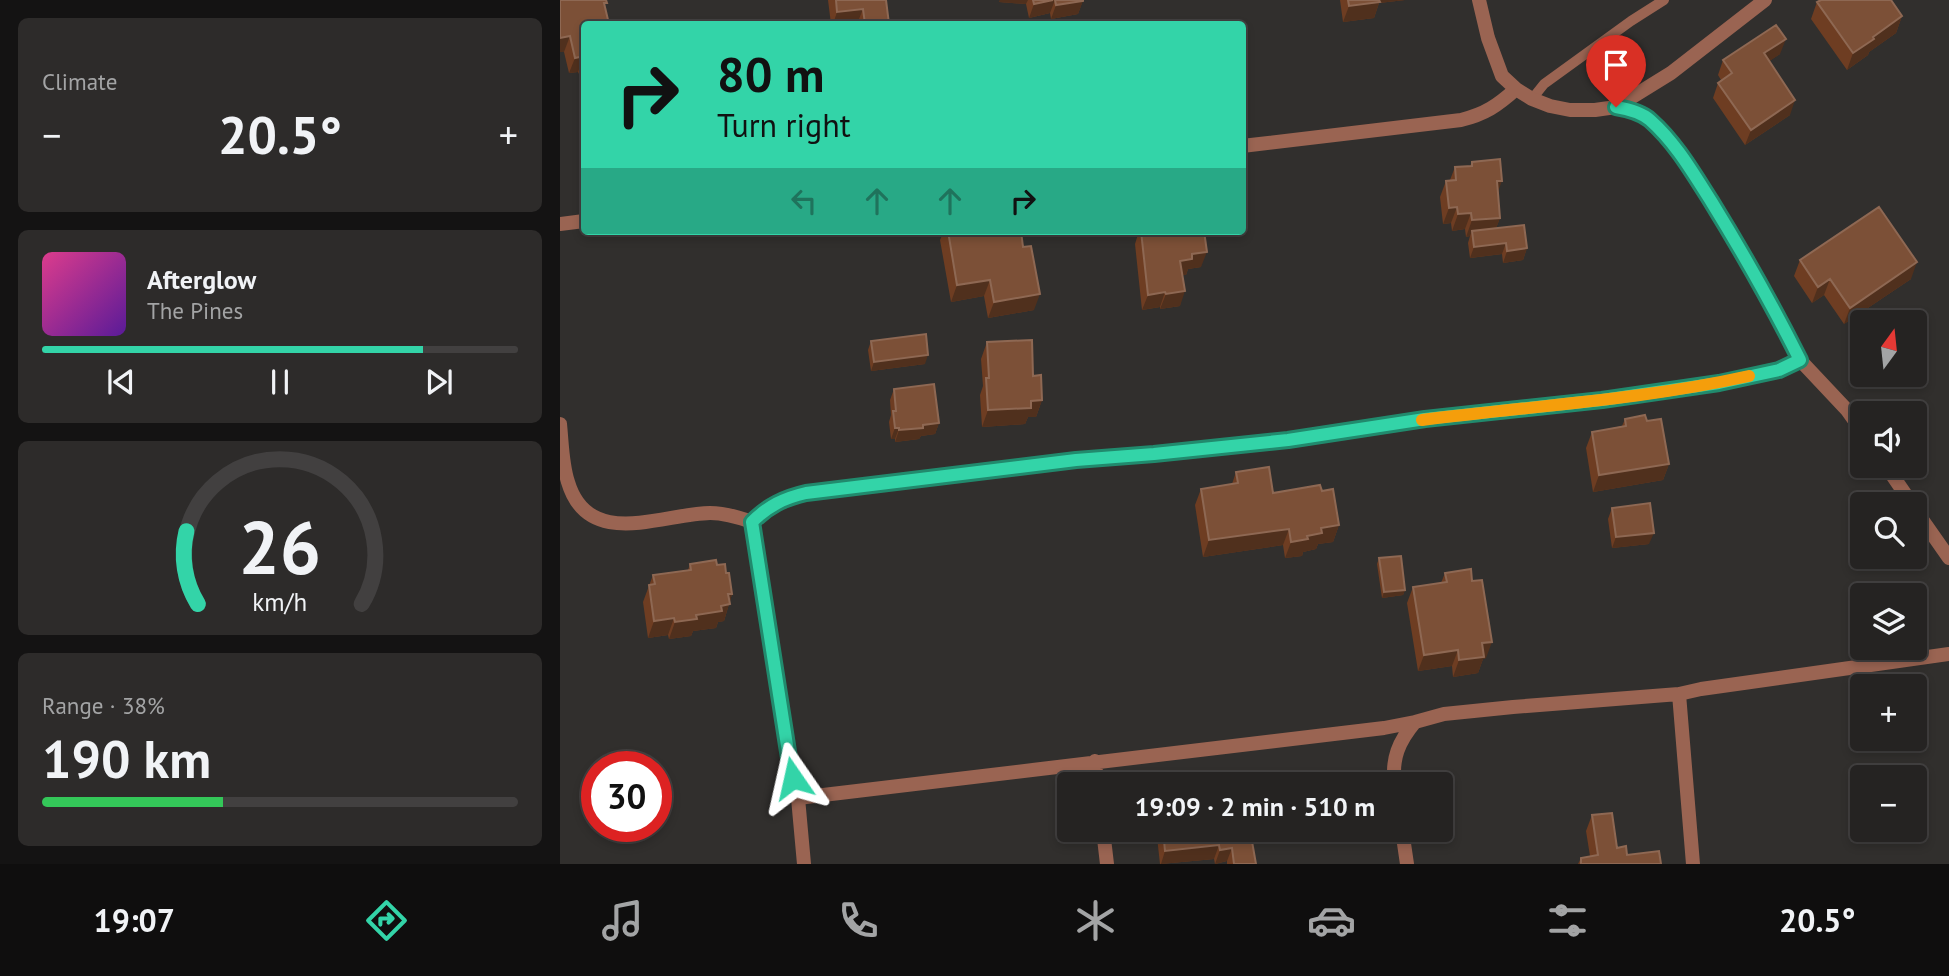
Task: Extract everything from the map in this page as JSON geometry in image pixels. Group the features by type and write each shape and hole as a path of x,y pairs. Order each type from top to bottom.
{"street":[{"path":"1479,0 1488,38 1502,76 1516,89 1549,106 1570,110 1616,107 1630,110 1648,118 1678,151 1727,227 1800,360 1850,414"},
{"path":"1616,107 1671,73 1765,0"},
{"path":"1246,145 1461,120 1482,115 1516,89"},
{"path":"560,224 581,221"},
{"path":"752,522 764,510 785,498 806,493 1076,460 1288,440 1425,419 1602,400 1719,383 1779,370 1800,360"},
{"path":"560,424 568,483 574,497 585,510 600,519 613,524 632,524 713,513 752,522"},
{"path":"752,522 789,758 798,798 804,864"},
{"path":"1927,526 1949,558"},
{"path":"798,798 1384,728 1444,714 1679,694 1949,654"},
{"path":"1679,694 1693,864"},
{"path":"1393,772 1395,754 1403,736 1415,722"},
{"path":"1095,761 1096,772"},
{"path":"1104,842 1107,864"},
{"path":"1404,842 1407,864"}],"lane":[{"path":"1532,99 1554,76 1664,0"}],"building":[{"path":"560,0 606,0 607,3 604,3 608,21 581,21 581,57 575,58 570,36 560,38"},
{"path":"836,0 886,0 889,21 865,21 863,9 837,12"},
{"path":"1033,0 1053,0 1034,4"},
{"path":"1055,0 1083,0 1083,1 1056,5"},
{"path":"1348,0 1379,0 1380,2 1349,6"},
{"path":"1891,0 1902,16 1853,53 1817,2"},
{"path":"1776,25 1786,39 1764,53 1795,100 1751,130 1718,83 1732,73 1723,60"},
{"path":"1500,159 1502,181 1497,181 1500,218 1472,220 1471,213 1458,214 1457,207 1449,208 1446,181 1456,180 1455,167"},
{"path":"1879,207 1917,262 1850,308 1830,279 1818,287 1800,260"},
{"path":"1524,225 1527,248 1507,251 1506,243 1474,247 1472,231"},
{"path":"949,235 1022,235 1023,247 1031,246 1040,294 994,302 990,280 957,285"},
{"path":"1141,235 1205,235 1207,252 1192,254 1192,259 1180,261 1185,291 1148,295"},
{"path":"926,334 928,355 874,362 871,341"},
{"path":"1032,340 1033,376 1041,375 1042,400 1031,401 1031,408 988,410 987,342"},
{"path":"934,384 939,423 923,425 923,428 895,428 894,389"},
{"path":"1645,415 1647,421 1661,419 1669,464 1599,475 1592,432 1626,426 1625,419"},
{"path":"1269,467 1273,493 1320,485 1322,491 1333,489 1339,525 1321,528 1322,533 1291,542 1289,529 1209,540 1201,489 1238,483 1236,472"},
{"path":"1650,503 1654,533 1616,537 1612,508"},
{"path":"1401,556 1405,590 1384,592 1379,558"},
{"path":"716,560 717,565 725,564 726,573 729,573 732,594 728,594 730,604 721,606 722,611 696,615 697,619 654,621 649,585 655,584 653,575 691,570 690,564"},
{"path":"1471,569 1472,581 1482,580 1492,642 1482,643 1484,657 1459,660 1458,650 1424,655 1413,587 1447,582 1445,573"},
{"path":"1612,813 1617,848 1626,846 1627,855 1659,851 1661,864 1581,864 1581,858 1598,855 1592,815"},
{"path":"1164,842 1252,842 1256,864 1234,864 1232,848 1220,850 1219,845 1165,851"}],"slow traffic":[{"path":"1422,420 1602,400 1749,376"}],"route":[{"path":"793,778 752,522 764,510 785,498 806,493 1076,460 1288,440 1425,419 1602,400 1719,383 1779,370 1800,360 1773,307 1720,216 1672,143 1648,118 1616,107"}]}
